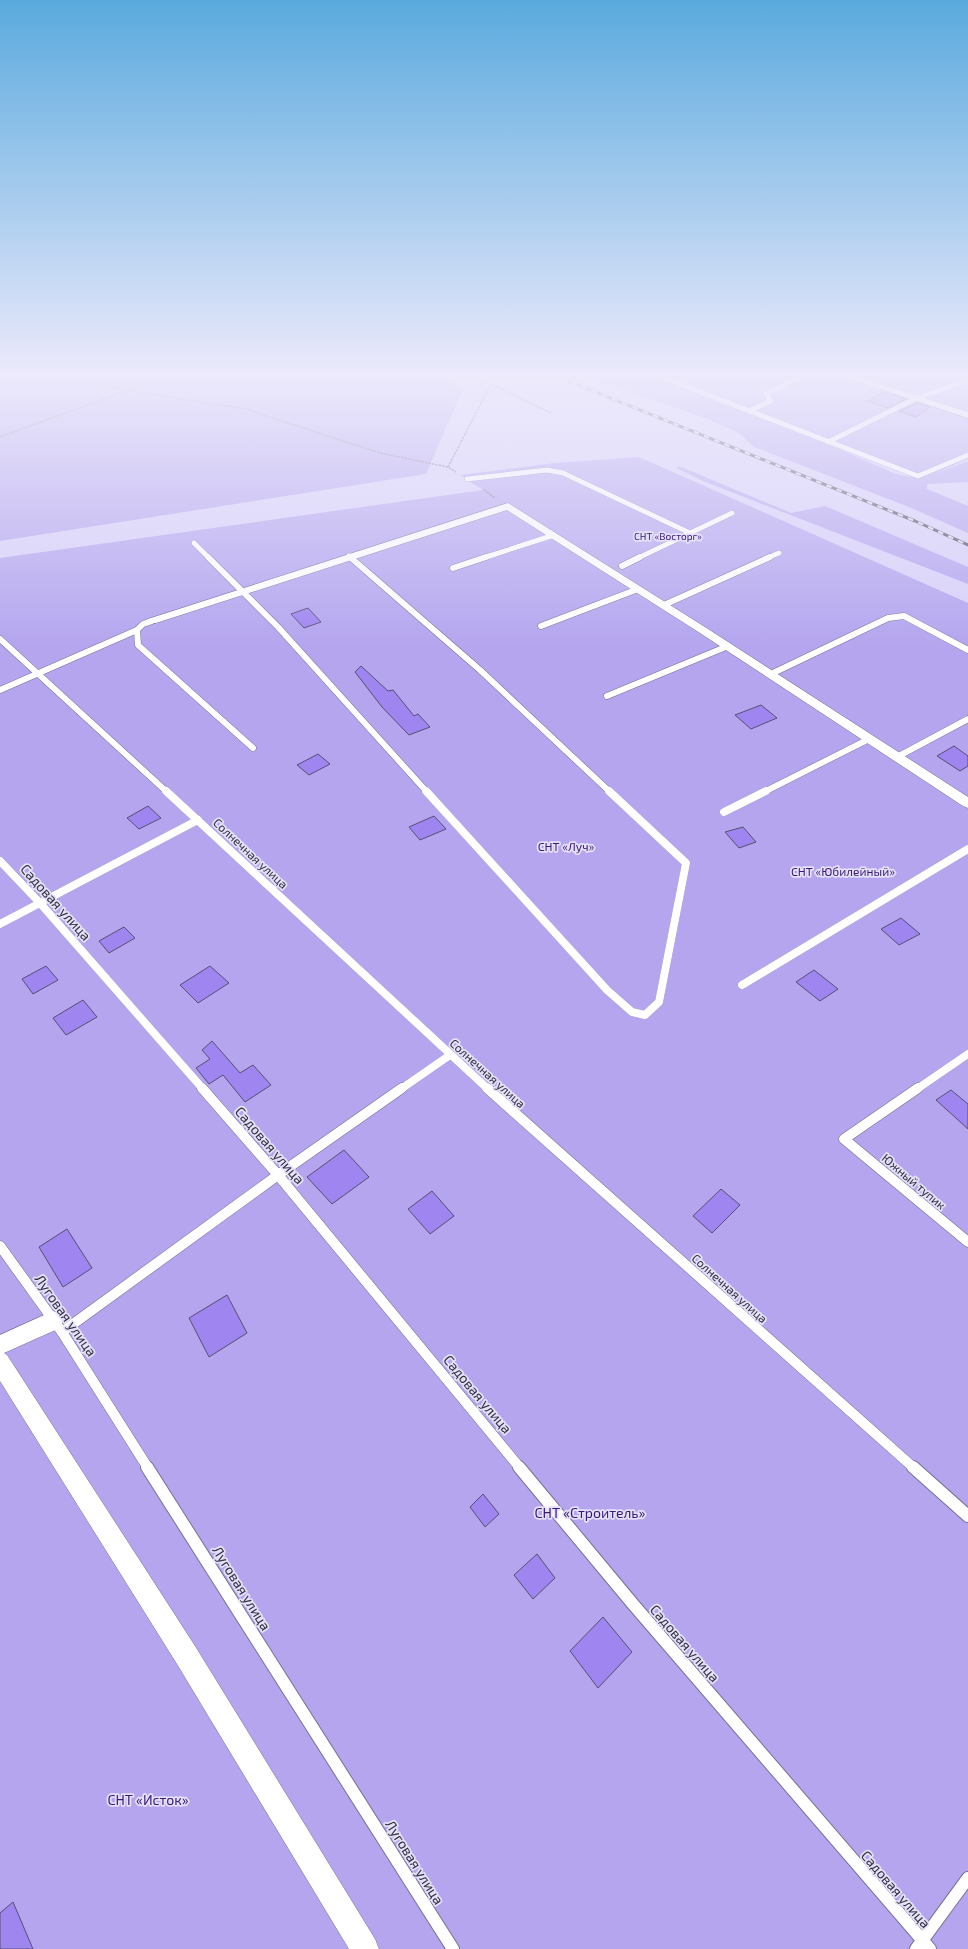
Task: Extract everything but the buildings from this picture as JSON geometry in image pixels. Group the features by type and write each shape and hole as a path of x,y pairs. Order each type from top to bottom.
{"street":[{"path":"152,621 349,556 508,506 728,646 968,803"},
{"path":"0,1345 58,1326"},
{"path":"0,1362 186,1655 365,1949"}],"lane":[{"path":"889,465 918,476 944,465"},
{"path":"467,479 547,470 562,473 690,533"},
{"path":"622,566 732,513"},
{"path":"453,568 554,536"},
{"path":"194,542 284,633 607,990 632,1012 645,1015 659,1002 686,863 480,670 349,556"},
{"path":"664,605 779,553"},
{"path":"540,626 638,589"},
{"path":"771,674 888,618 898,616 904,616 968,650"},
{"path":"0,690 137,630 143,624 152,621"},
{"path":"137,630 138,645 253,748"},
{"name":"Солнечная улица","path":"0,639 198,820 450,1055 968,1516"},
{"path":"607,696 728,646"},
{"path":"897,757 968,719"},
{"path":"724,812 869,739"},
{"path":"0,924 198,820"},
{"path":"742,985 968,849"},
{"name":"Садовая улица","path":"0,861 40,903 278,1175 632,1604 922,1946"},
{"name":"Южный тупик","path":"968,1054 844,1140 968,1242"},
{"path":"58,1326 450,1055"},
{"name":"Луговая улица","path":"0,1246 58,1326 453,1949"},
{"path":"922,1946 968,1878"}],"path":[{"path":"438,465 448,467 508,506"}],"green space":[{"path":"0,465 430,465 426,474 0,541"},
{"name":"СНТ «Строитель»","path":"540,465 657,465 968,603 968,1949 0,1949 0,558 483,490 460,475"},
{"path":"800,465 875,465 896,474 916,478 923,477 892,465 954,465 931,475 958,465 968,465 968,482 927,484 927,489 968,506 968,533 909,507"},
{"path":"679,466 791,513 825,506 968,567 968,584 703,481 676,468"}],"railway":[{"path":"776,465 915,521 968,545"}],"park label":[{"name":"СНТ «Восторг»","path":"668,536"},
{"name":"СНТ «Луч»","path":"566,846"},
{"name":"СНТ «Юбилейный»","path":"843,871"},
{"name":"СНТ «Исток»","path":"148,1799"}]}
